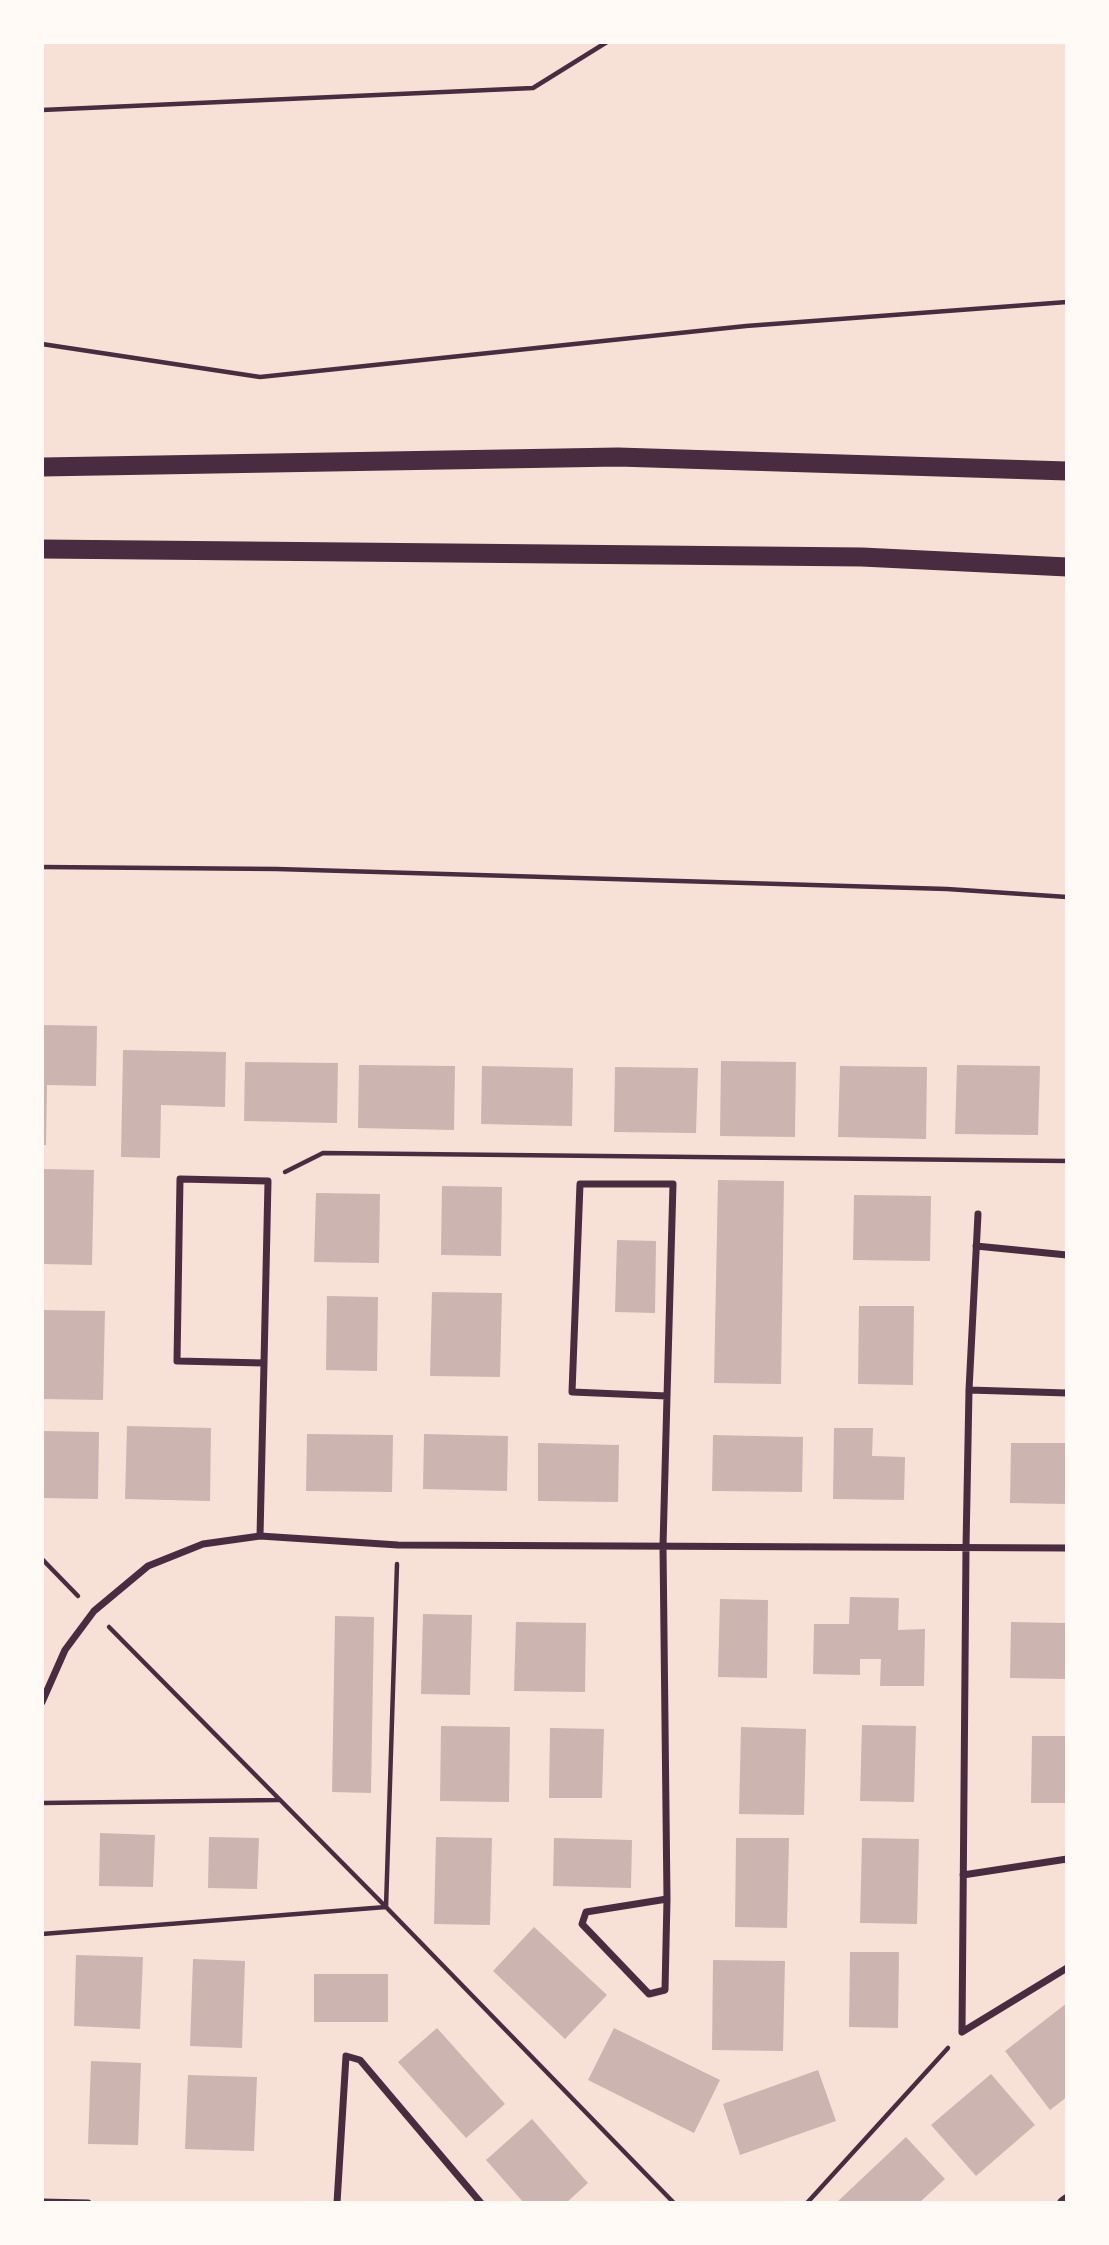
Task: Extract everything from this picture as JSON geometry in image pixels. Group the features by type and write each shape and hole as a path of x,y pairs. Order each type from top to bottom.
{"highway":[{"path":"42,467 618,457 1067,471"},
{"path":"42,549 863,557 1067,567"}],"street":[{"path":"260,1536 264,1363 268,1181 180,1179 177,1361 264,1363"},
{"path":"667,1396 572,1392 580,1184 673,1184 663,1546 667,1899 665,1990 649,1994 582,1924 586,1912 667,1899"},
{"path":"962,2032 969,1390 978,1214"},
{"path":"976,1246 1067,1255"},
{"path":"969,1390 1067,1393"},
{"path":"42,1702 65,1650 94,1611 148,1566 203,1544 260,1536 398,1545 1067,1548"},
{"path":"963,1875 1067,1859"},
{"path":"962,2032 1067,1968"},
{"path":"337,2203 346,2056 360,2060 481,2203"},
{"path":"42,2202 88,2203"}],"path":[{"path":"42,110 533,88 607,42"},
{"path":"42,344 260,377 746,326 1067,302"},
{"path":"42,867 319,870 933,888 1067,897"},
{"path":"268,1181 323,1153 1067,1161"},
{"path":"386,1907 398,1545"},
{"path":"42,1559 674,2203"},
{"path":"42,1803 280,1800"},
{"path":"42,1934 386,1907"},
{"path":"807,2203 962,2032"}],"building":[{"path":"42,1025 97,1026 96,1086 47,1085 46,1145 42,1145"},
{"path":"123,1050 226,1052 225,1107 161,1105 160,1158 121,1157"},
{"path":"721,1061 796,1062 795,1137 720,1136"},
{"path":"245,1062 338,1063 337,1123 244,1121"},
{"path":"359,1065 455,1066 454,1130 358,1128"},
{"path":"957,1065 1040,1066 1038,1135 955,1134"},
{"path":"482,1066 573,1068 572,1126 481,1124"},
{"path":"840,1066 927,1067 926,1139 838,1137"},
{"path":"615,1067 698,1068 696,1133 614,1132"},
{"path":"42,1169 94,1170 92,1265 42,1264"},
{"path":"718,1180 784,1181 781,1384 714,1383"},
{"path":"442,1186 502,1187 501,1256 441,1255"},
{"path":"316,1193 380,1194 379,1263 314,1262"},
{"path":"854,1195 931,1196 930,1261 853,1260"},
{"path":"617,1240 656,1241 655,1313 615,1312"},
{"path":"432,1292 502,1293 500,1377 430,1376"},
{"path":"327,1296 378,1297 377,1371 326,1370"},
{"path":"859,1306 914,1306 913,1385 858,1384"},
{"path":"42,1310 105,1311 103,1400 42,1399"},
{"path":"127,1426 211,1428 210,1501 125,1499"},
{"path":"834,1428 873,1428 872,1456 905,1457 904,1500 833,1499"},
{"path":"42,1431 99,1432 98,1499 42,1498"},
{"path":"307,1434 393,1435 392,1492 306,1491"},
{"path":"424,1434 508,1436 507,1491 423,1489"},
{"path":"713,1435 803,1437 802,1492 712,1491"},
{"path":"538,1443 619,1445 618,1502 538,1501"},
{"path":"1011,1443 1067,1443 1067,1504 1010,1503"},
{"path":"850,1597 899,1598 898,1630 925,1629 924,1686 880,1686 881,1659 860,1659 860,1675 813,1674 814,1624 849,1624"},
{"path":"720,1599 768,1600 767,1678 718,1677"},
{"path":"423,1614 472,1615 470,1695 421,1694"},
{"path":"335,1616 374,1617 371,1793 332,1792"},
{"path":"516,1622 586,1623 585,1692 514,1691"},
{"path":"1011,1622 1067,1623 1067,1679 1010,1678"},
{"path":"862,1725 916,1726 914,1802 860,1801"},
{"path":"441,1726 510,1727 509,1802 440,1801"},
{"path":"741,1727 806,1729 804,1815 739,1814"},
{"path":"550,1728 604,1729 602,1798 549,1798"},
{"path":"1032,1736 1067,1736 1067,1803 1031,1803"},
{"path":"100,1833 155,1835 153,1887 99,1886"},
{"path":"209,1837 259,1838 257,1889 208,1888"},
{"path":"436,1837 492,1838 490,1925 434,1924"},
{"path":"554,1838 632,1840 631,1888 553,1886"},
{"path":"736,1838 789,1838 787,1928 735,1927"},
{"path":"862,1838 919,1839 917,1924 860,1923"},
{"path":"534,1927 607,1995 565,2039 493,1971"},
{"path":"850,1952 899,1952 898,2028 849,2027"},
{"path":"76,1955 143,1957 140,2029 74,2026"},
{"path":"193,1959 245,1961 242,2048 190,2046"},
{"path":"713,1960 785,1961 783,2051 712,2050"},
{"path":"314,1974 388,1974 388,2022 314,2022"},
{"path":"1067,2003 1067,2097 1050,2110 1005,2051"},
{"path":"437,2028 505,2104 466,2138 398,2062"},
{"path":"614,2028 720,2080 694,2133 588,2080"},
{"path":"91,2061 141,2063 138,2145 88,2144"},
{"path":"818,2070 836,2121 740,2155 723,2104"},
{"path":"991,2074 1035,2125 976,2176 931,2125"},
{"path":"188,2075 257,2077 254,2151 185,2149"},
{"path":"532,2119 588,2183 566,2203 524,2203 486,2160"},
{"path":"906,2137 945,2179 919,2203 836,2203"}]}
